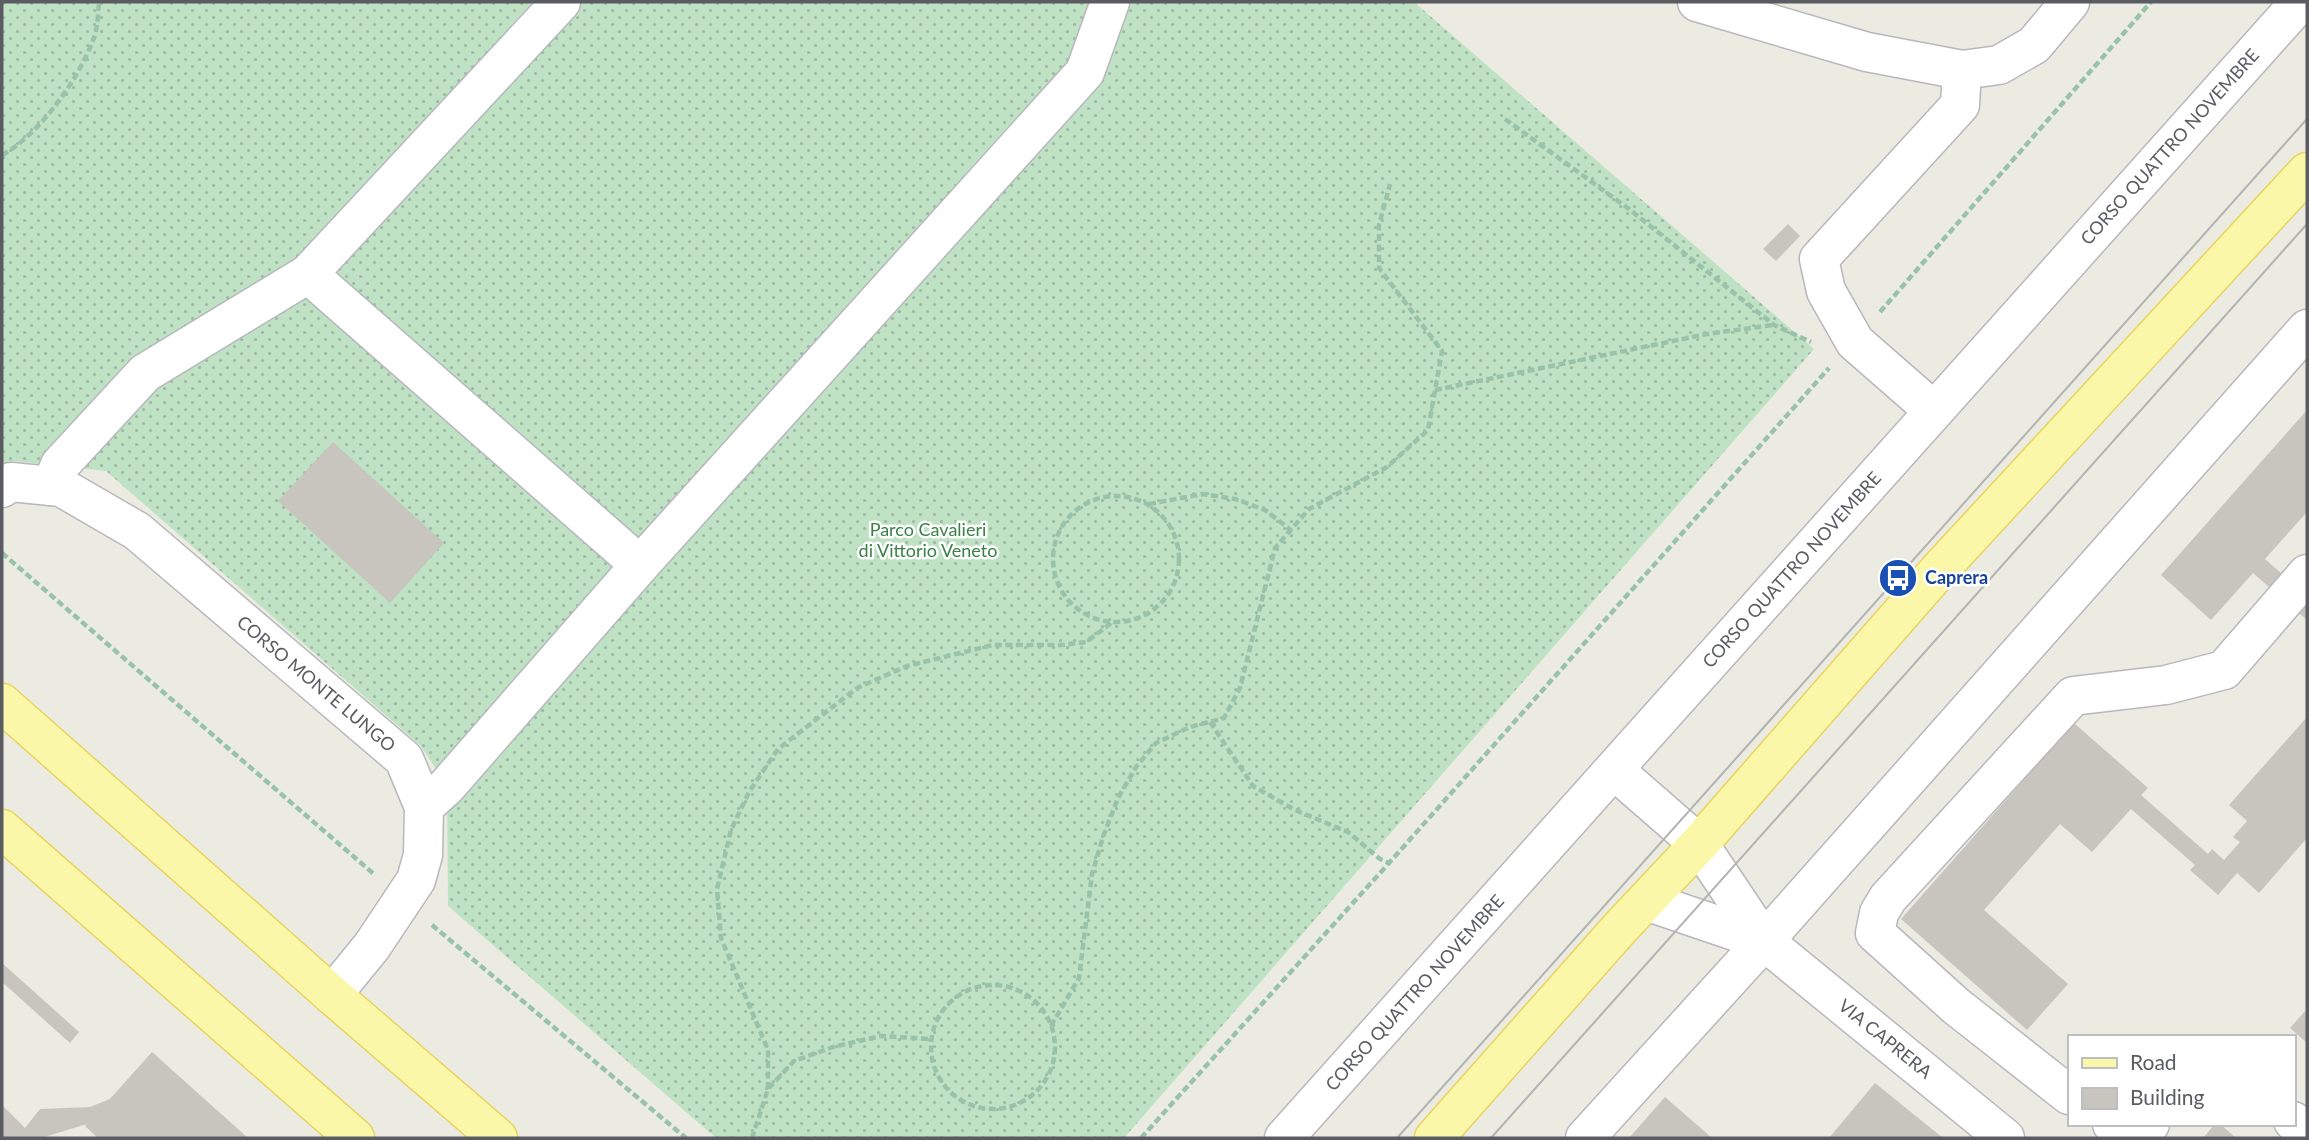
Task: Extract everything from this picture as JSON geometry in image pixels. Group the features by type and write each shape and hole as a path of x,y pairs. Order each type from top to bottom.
{"main road":[{"path":"1434,1138 1699,844 1939,570 2307,172"},
{"path":"2,703 498,1138"},
{"path":"2,829 355,1138"}],"street":[{"path":"51,486 60,465 145,373 308,274 561,2"},
{"path":"425,807 447,786 640,565 1085,72 1110,2"},
{"path":"1698,2 1867,52 1962,69 1999,65 2034,45 2070,2"},
{"name":"CORSO QUATTRO NOVEMBRE","path":"1284,1138 2300,2"},
{"path":"1934,411 1847,349 1826,291 1819,259 1960,105 1962,69"},
{"path":"308,274 640,565"},
{"path":"1585,1138 2307,330"},
{"name":"CORSO MONTE LUNGO","path":"2,488 10,482 61,487 137,531 404,759 425,807 423,855 416,880 372,946 332,995"},
{"path":"2068,1094 1956,1006 1875,933 1879,913 1888,898 2073,696 2166,685 2224,670 2307,574"},
{"name":"VIA CAPRERA","path":"1614,770 1699,844 1764,940 2005,1138"},
{"name":"VIA CAPRERA","path":"1646,901 1764,940"},
{"path":"2114,1126 2143,1130 2148,1126"}],"path":[{"path":"2,155 17,148 64,96 94,39 99,2"},
{"path":"1141,1138 1390,863 1847,349 2151,2"},
{"path":"1505,119 1629,209 1774,325 1847,349"},
{"path":"1051,1026 1079,978 1092,874 1118,798 1136,767 1156,743 1190,727 1224,718 1240,688 1275,548 1309,509 1387,467 1428,430 1442,351 1379,268 1379,225 1390,184"},
{"path":"1435,390 1707,334 1774,325"},
{"path":"1148,504 1203,494 1235,499 1265,510 1291,530"},
{"path":"1108,496 1128,497 1148,504 1164,517 1174,536 1179,556 1177,576 1167,595 1153,610 1134,619 1114,621 1094,617 1076,607 1062,592 1054,572 1053,552 1059,531 1071,514 1087,502 1108,496"},
{"path":"2,553 403,899 686,1138"},
{"path":"752,1138 768,1089 768,1050 721,938 717,889 732,830 750,792 778,749 857,688 907,666 951,653 993,645 1062,645 1086,642 1114,621"},
{"path":"1210,722 1253,786 1295,810 1348,832 1380,859 1390,863"},
{"path":"986,985 1007,986 1026,995 1041,1008 1051,1026 1055,1046 1052,1067 1043,1084 1028,1098 1009,1107 989,1109 969,1104 952,1094 939,1078 931,1059 930,1039 937,1019 949,1003 966,991 986,985"},
{"path":"768,1089 794,1061 833,1047 881,1036 930,1039"}],"green space":[{"name":"Parco Cavalieri di Vittorio Veneto","path":"2,2 1414,2 1814,349 1124,1138 716,1138 448,906 447,786 421,746 106,471 13,461 2,467"}],"building":[{"path":"1788,224 1800,236 1776,261 1763,249"},
{"path":"2307,410 2307,512 2265,559 2307,596 2307,620 2253,573 2211,620 2161,575"},
{"path":"333,442 444,543 390,603 278,501"},
{"path":"2307,717 2307,838 2259,893 2237,873 2218,895 2190,870 2195,865 2131,809 2092,852 2060,824 1984,910 2068,984 2027,1030 1901,919 2074,723 2148,788 2141,795 2208,854 2212,849 2224,860 2240,842 2233,837 2247,821 2229,805"},
{"path":"2,963 79,1032 70,1043 2,982"},
{"path":"2307,1009 2307,1043 2290,1028"},
{"path":"152,1052 248,1138 98,1138 85,1126 87,1124 41,1138 2,1138 2,1105 25,1128 40,1109 90,1107 110,1099"},
{"path":"1875,1083 1943,1138 1829,1138"},
{"path":"1665,1097 1712,1138 1629,1138"},
{"path":"2213,1126 2222,1126 2236,1138 2203,1138"}],"tram line":[{"path":"1397,1138 2307,119"},
{"path":"1491,1138 2307,224"}],"place":[{"name":"Caprera","path":"1898,578"}]}
